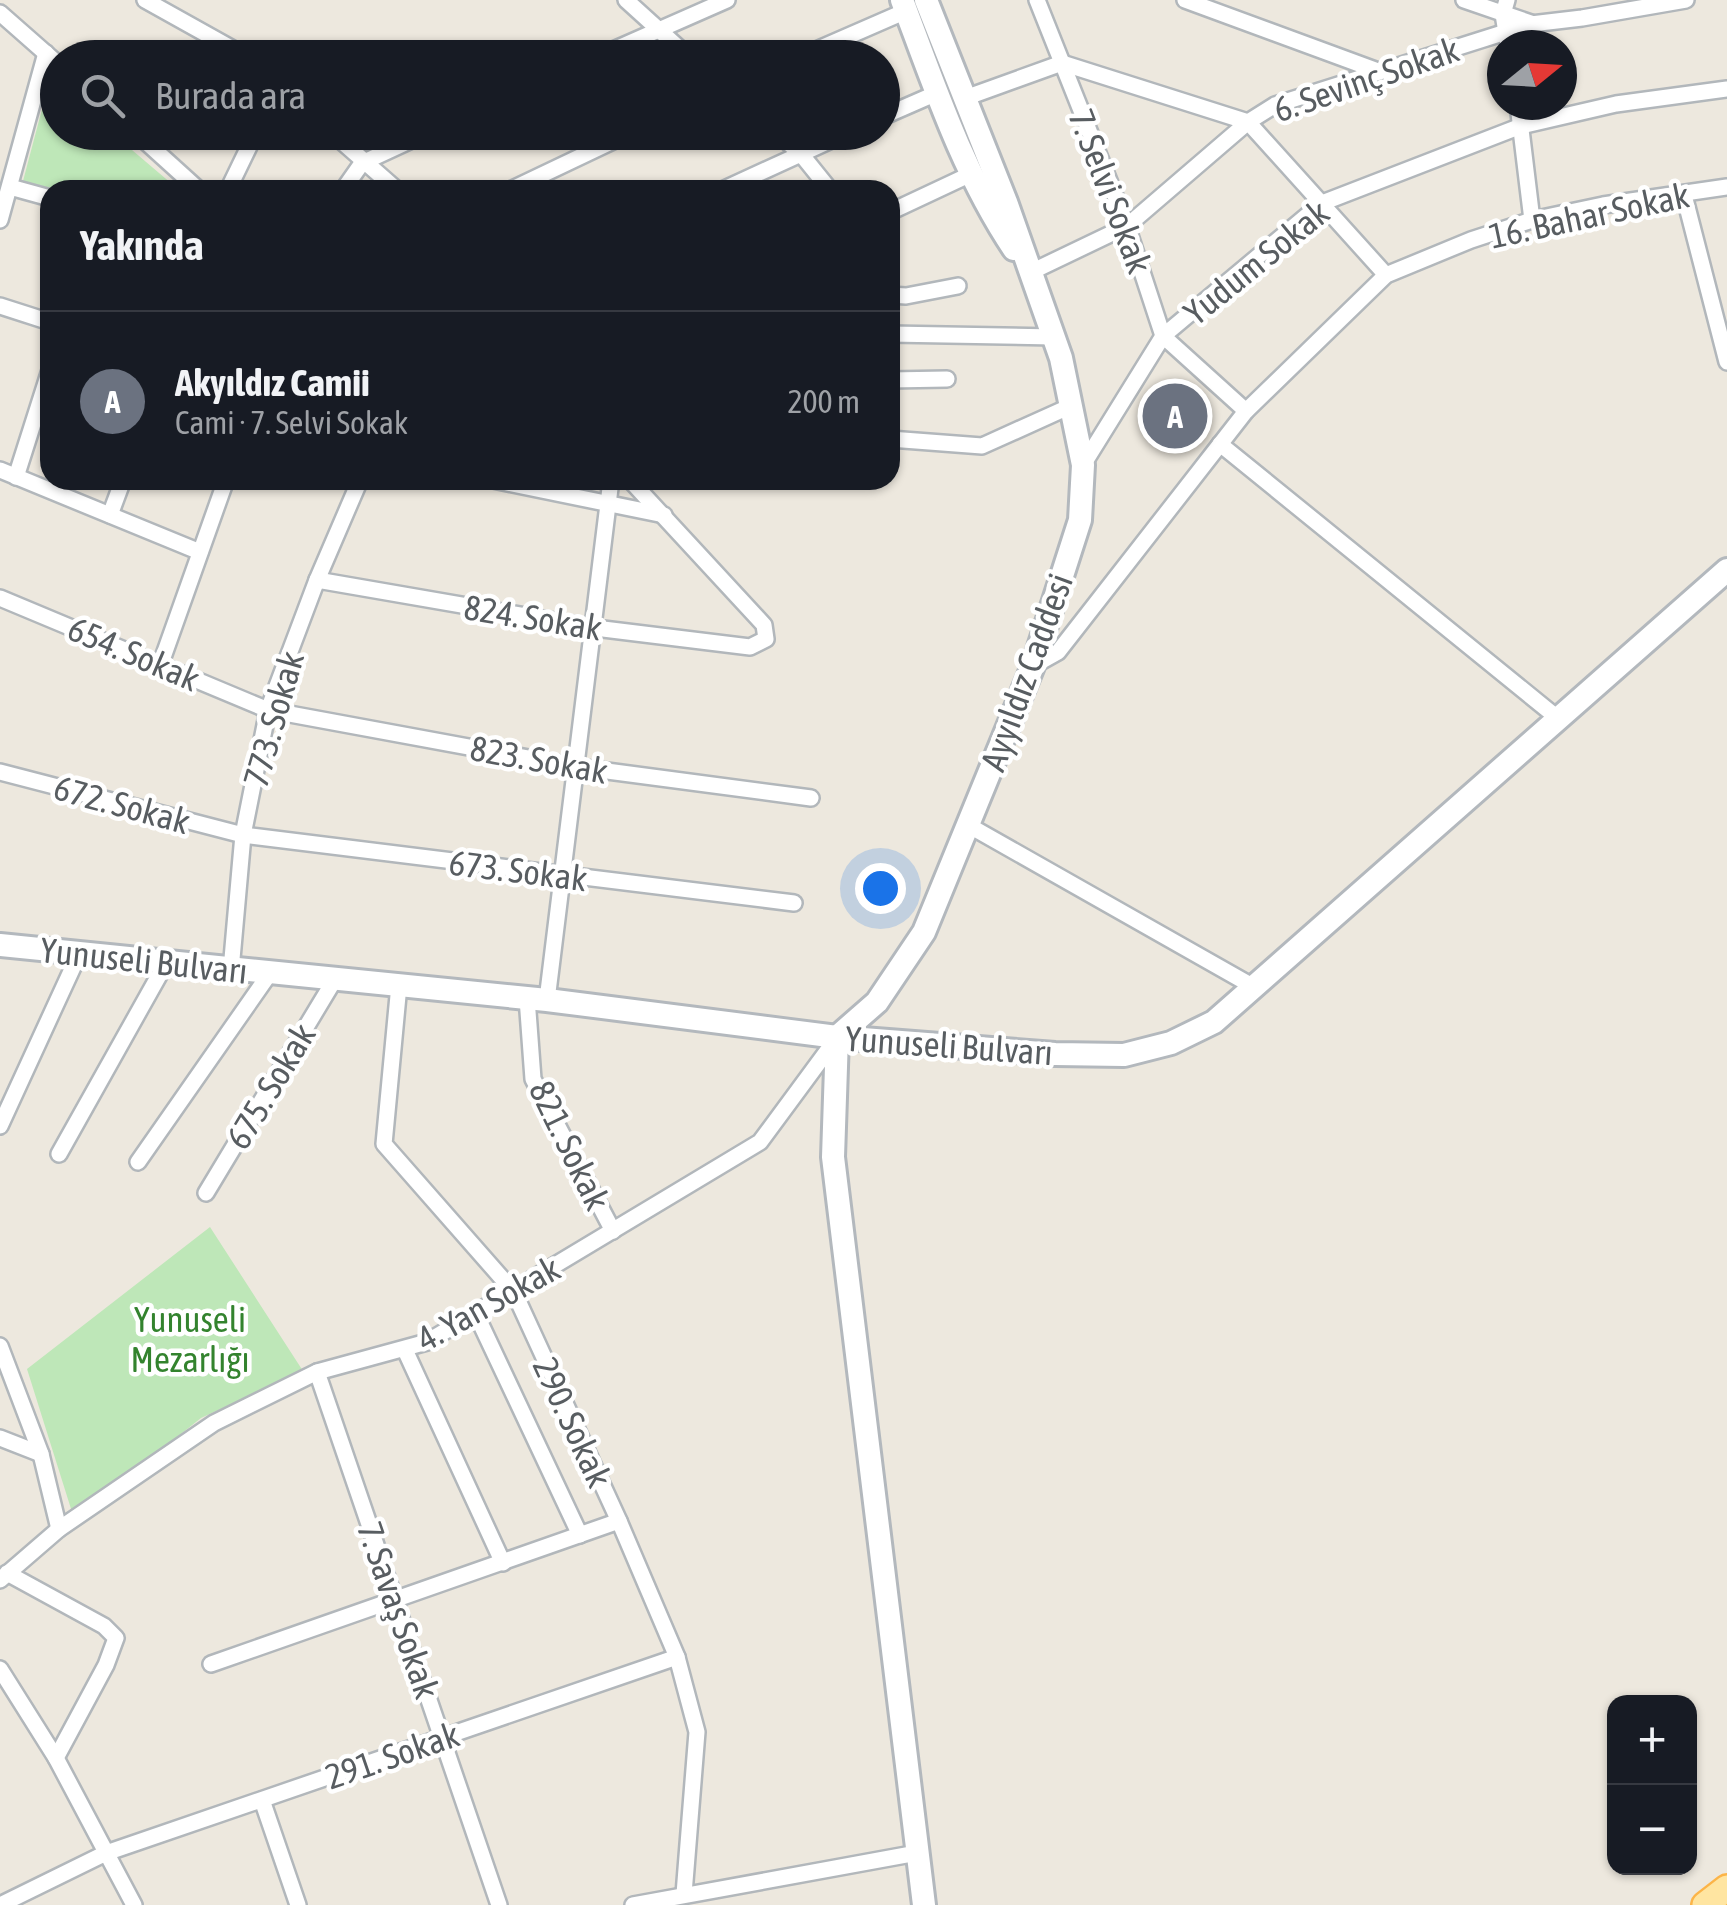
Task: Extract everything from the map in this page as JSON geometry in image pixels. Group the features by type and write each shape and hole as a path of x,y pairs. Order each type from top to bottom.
{"main road":[{"name":"Ayyıldız Caddesi","path":"911,4 937,92 971,174 991,214 1030,272"},
{"name":"Ayyıldız Caddesi","path":"837,1037 876,1002 924,932 1033,666 1080,520 1083,465 1054,337 965,98 911,4"},
{"name":"Yunuseli Bulvarı","path":"0,946 537,999 837,1037 1054,1054 1124,1054 1171,1044 1214,1022 1727,570"},
{"path":"837,1037 833,1157 924,1905"},
{"path":"1704,1905 1727,1888"}],"street":[{"path":"145,0 217,40"},
{"path":"626,0 670,40"},
{"path":"634,40 727,0"},
{"name":"7. Selvi Sokak","path":"1037,0 1127,226 1163,336"},
{"path":"1184,0 1225,7 1378,71"},
{"path":"1464,0 1505,7 1532,24"},
{"name":"6. Sevinç Sokak","path":"1521,30 1532,24 1686,0"},
{"path":"836,40 911,4"},
{"path":"0,13 40,48"},
{"name":"6. Sevinç Sokak","path":"1030,272 1127,226 1248,122 1275,106 1378,71 1487,43"},
{"path":"965,98 1062,62 1248,122 1386,275"},
{"name":"Yudum Sokak","path":"1083,465 1163,336 1322,203 1521,126 1616,104 1727,88"},
{"path":"900,109 937,92"},
{"path":"0,220 40,96"},
{"path":"1520,120 1532,220"},
{"path":"154,150 188,180"},
{"path":"233,180 247,150"},
{"path":"350,150 385,180"},
{"path":"350,180 362,162 389,150"},
{"path":"531,180 594,150"},
{"path":"796,150 822,180"},
{"path":"744,180 810,150"},
{"path":"900,207 971,174"},
{"path":"10,187 40,195"},
{"name":"16. Bahar Sokak","path":"1033,666 1058,652 1246,410 1386,275 1532,220 1727,187"},
{"path":"1684,195 1727,362"},
{"path":"900,296 958,286"},
{"path":"0,306 40,319"},
{"path":"900,334 1054,337"},
{"path":"1163,336 1246,410"},
{"path":"900,380 947,379"},
{"path":"16,477 40,401"},
{"path":"900,440 982,446 1072,405"},
{"path":"1220,444 1560,720"},
{"path":"0,470 40,487"},
{"path":"48,490 200,552"},
{"path":"110,515 119,490"},
{"path":"161,664 222,490"},
{"name":"773. Sokak","path":"230,970 243,835 268,710 356,490"},
{"path":"539,490 664,516"},
{"name":"821. Sokak","path":"610,490 563,876 537,999 532,1080 613,1231"},
{"path":"639,490 664,516"},
{"name":"824. Sokak","path":"317,580 595,628 750,648 766,639 764,625 664,516"},
{"name":"654. Sokak","path":"0,598 268,710"},
{"name":"823. Sokak","path":"268,710 576,767 811,798"},
{"name":"672. Sokak","path":"0,772 243,835"},
{"path":"968,824 1254,987"},
{"name":"673. Sokak","path":"243,835 794,903"},
{"path":"0,1126 79,954"},
{"path":"59,1154 166,963"},
{"path":"138,1162 270,973"},
{"name":"675. Sokak","path":"206,1193 334,979"},
{"name":"290. Sokak","path":"399,986 384,1144 514,1292 677,1657 697,1732 684,1894"},
{"name":"4. Yan Sokak","path":"4,1576 58,1530 214,1423 318,1372 404,1350 476,1314 760,1142 837,1037"},
{"path":"476,1314 580,1535"},
{"path":"0,1346 41,1454 58,1530"},
{"path":"404,1350 504,1563"},
{"name":"7. Savaş Sokak","path":"318,1372 499,1905"},
{"path":"0,1438 41,1454"},
{"path":"212,1664 619,1521"},
{"path":"4,1576 104,1626 116,1638 106,1665 56,1758"},
{"name":"291. Sokak","path":"0,1905 27,1899 106,1854 677,1657"},
{"path":"0,1669 56,1758 134,1905"},
{"path":"262,1800 298,1905"},
{"path":"633,1905 917,1853"}],"green space":[{"path":"40,117 40,150 132,150 167,180 40,180 40,185 23,181"},
{"name":"Yunuseli Mezarlığı","path":"210,1227 303,1371 201,1418 127,1477 72,1512 27,1369"}],"place":[{"name":"Akyıldız Camii","path":"1175,416"}]}
